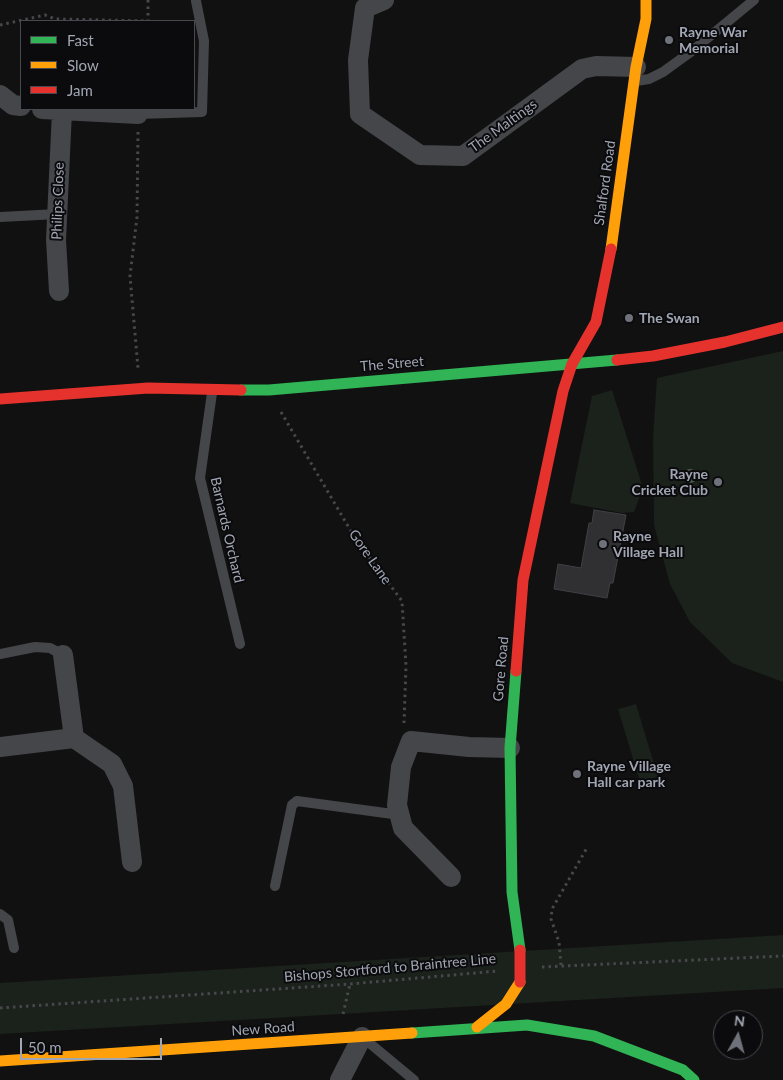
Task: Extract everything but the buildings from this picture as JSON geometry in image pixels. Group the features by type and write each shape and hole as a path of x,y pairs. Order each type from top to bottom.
{"street":[{"name":"The Maltings","path":"384,0 359,4 358,60 360,114 420,155 463,156 582,69 596,66 636,74"},
{"name":"Shalford Road","path":"572,364 596,322 608,273 636,74 646,20 646,0"},
{"path":"0,95 13,105 20,106"},
{"path":"49,110 138,114"},
{"name":"Philips Close","path":"59,291 56,240 62,112"},
{"name":"The Street","path":"0,399 148,388 213,391 269,390 572,364 653,356 725,342 783,327"},
{"name":"Gore Road","path":"520,982 520,950 512,892 510,748 523,580 561,400 572,364"},
{"path":"63,654 74,738"},
{"path":"0,747 74,738 112,764 123,786 132,862"},
{"path":"451,877 403,828 397,805 401,767 411,741 468,747 510,748"},
{"path":"520,982 526,995"},
{"path":"477,1028 506,1004 520,982"},
{"path":"541,1015 553,1030"},
{"name":"New Road","path":"0,1061 527,1025 594,1036 684,1070 694,1080"},
{"path":"340,1080 362,1037"}],"lane":[{"path":"636,74 649,79 663,72 692,51 754,0"},
{"path":"138,114 202,112 204,41 196,1"},
{"path":"0,218 58,214"},
{"name":"Barnards Orchard","path":"213,391 200,478 240,644"},
{"path":"0,654 35,647 50,648 63,654"},
{"path":"275,886 292,805 297,801 400,816"},
{"path":"0,914 8,920 14,948"},
{"path":"362,1037 414,1080"}],"path":[{"path":"148,0 148,20"},
{"path":"22,20 45,15 55,19 102,20"},
{"path":"0,25 20,21"},
{"path":"138,114 137,216 130,276 138,373 148,388"},
{"name":"Gore Lane","path":"269,390 355,538 402,601 406,666 404,726 411,741"},
{"path":"561,965 559,942 551,919 552,909 588,846"},
{"path":"532,968 561,965 783,956"},
{"name":"Bishops Stortford to Braintree Line","path":"0,1008 350,984 504,970"},
{"path":"337,1039 350,984"}],"shaded area":[{"name":"Rayne Cricket Club","path":"783,351 783,682 732,663 690,622 670,584 654,525 653,438 657,378"},
{"path":"612,390 643,488 634,512 622,513 570,503 592,396"},
{"path":"636,704 658,777 640,782 618,709"},
{"path":"783,935 783,988 0,1034 0,983"}],"traffic: fast":[{"path":"241,390 269,390 617,360"},
{"path":"516,671 510,748 512,892 520,950"},
{"path":"412,1033 527,1025 594,1036 683,1070 694,1080"}],"traffic: slow":[{"path":"611,249 636,67 646,19 646,0"},
{"path":"477,1027 506,1004 520,982"},
{"path":"0,1061 412,1033"}],"traffic: jam":[{"path":"516,671 523,580 563,391 572,364 596,322 611,249"},
{"path":"617,360 653,356 725,342 783,327"},
{"path":"0,399 148,388 241,390"},
{"path":"520,950 520,982"}],"place":[{"name":"Rayne War Memorial","path":"669,40"},
{"name":"The Swan","path":"629,318"},
{"name":"Rayne Cricket Club","path":"718,482"},
{"name":"Rayne Village Hall","path":"603,544"},
{"name":"Rayne Village Hall car park","path":"577,774"}]}
